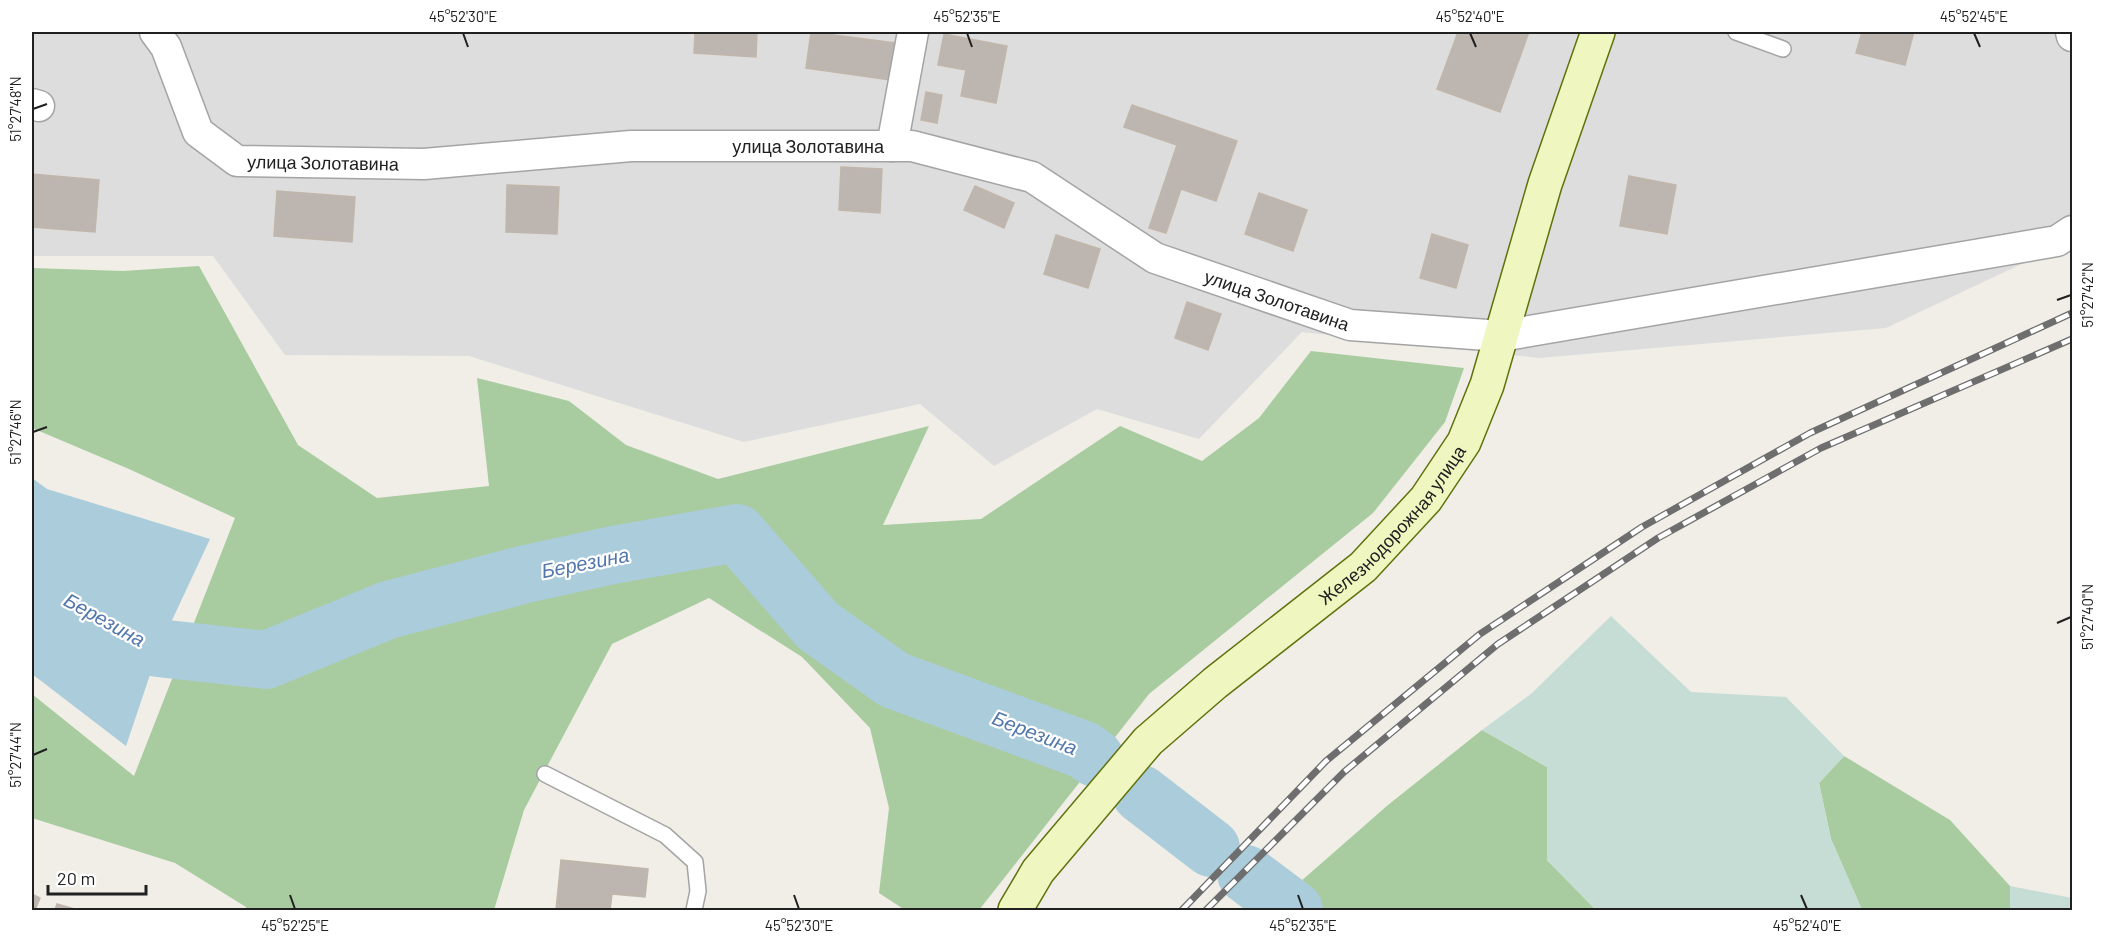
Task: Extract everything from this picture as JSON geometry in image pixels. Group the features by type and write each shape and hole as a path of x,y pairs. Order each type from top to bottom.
{"street":[{"name":"улица Золотавина","path":"155,32 166,46 198,132 237,161 424,164 631,146 912,146 1032,177 1155,258 1350,325 1501,336 2057,242 2073,231"},
{"path":"892,146 913,32"},
{"name":"Железнодорожная улица","path":"1015,910 1038,871 1148,741 1215,683 1363,567 1426,499 1464,442 1487,385 1545,184 1598,32"}],"lane":[{"path":"1736,32 1783,49"},
{"path":"545,774 665,835 695,862 698,891 694,910"}],"shaded area":[{"path":"32,32 2072,32 2072,240 1886,328 1539,358 1302,332 1199,439 1097,409 994,466 920,404 744,442 469,356 285,355 213,256 32,256"}],"green space":[{"path":"199,266 298,445 377,498 489,486 477,378 569,401 626,445 718,479 929,426 883,525 981,519 1120,426 1202,461 1259,418 1311,351 1464,368 1445,422 1373,513 1149,694 979,910 905,910 879,893 889,808 870,728 802,657 709,598 612,644 524,810 494,910 246,910 246,907 175,863 32,818 32,694 134,776 235,518 129,469 32,428 32,268 123,271"},
{"path":"1611,616 1691,692 1786,697 1844,756 1819,783 1831,839 1862,910 1596,910 1547,860 1547,767 1482,730 1532,693"},
{"path":"1482,730 1547,767 1547,860 1596,910 1268,910 1388,805"},
{"path":"1844,756 1950,820 2010,886 2010,910 1862,910 1831,839 1819,783"},
{"path":"2010,886 2072,898 2072,910 2010,910"}],"water":[{"path":"32,478 47,489 210,539 159,648 126,746 32,674"}],"building":[{"path":"695,32 757,32 756,57 694,53"},
{"path":"811,32 895,43 890,80 806,68"},
{"path":"1458,32 1529,32 1500,112 1437,89"},
{"path":"1862,32 1914,32 1905,65 1856,53"},
{"path":"944,34 1007,46 996,103 961,96 966,70 938,65"},
{"path":"926,92 942,95 937,123 921,120"},
{"path":"1132,105 1237,141 1216,201 1181,189 1166,233 1149,228 1177,145 1124,127"},
{"path":"841,167 882,169 880,213 839,210"},
{"path":"32,174 99,180 95,232 32,227"},
{"path":"1629,176 1676,185 1667,234 1620,226"},
{"path":"507,185 559,187 557,234 506,232"},
{"path":"975,186 1014,203 1004,228 964,210"},
{"path":"277,191 355,197 352,242 274,236"},
{"path":"1259,193 1307,210 1293,251 1245,234"},
{"path":"1432,234 1468,245 1456,288 1420,278"},
{"path":"1056,235 1100,249 1088,288 1044,274"},
{"path":"1187,302 1221,314 1208,350 1175,338"},
{"path":"561,860 648,869 645,897 612,894 610,910 556,910"},
{"path":"32,894 40,898 35,910 32,910"},
{"path":"57,904 78,910 55,910"}],"waterway":[{"name":"Березина","path":"32,579 158,648 266,660 388,610 526,574 613,555 737,533 818,626 894,680 1084,750 1095,758"},
{"name":"Березина","path":"1141,794 1211,848"},
{"name":"Березина","path":"1246,874 1294,910"}],"railway":[{"path":"1182,910 1326,761 1480,634 1642,527 1810,433 2072,313"},
{"path":"1206,910 1344,772 1498,644 1658,538 1821,448 2072,339"}]}
